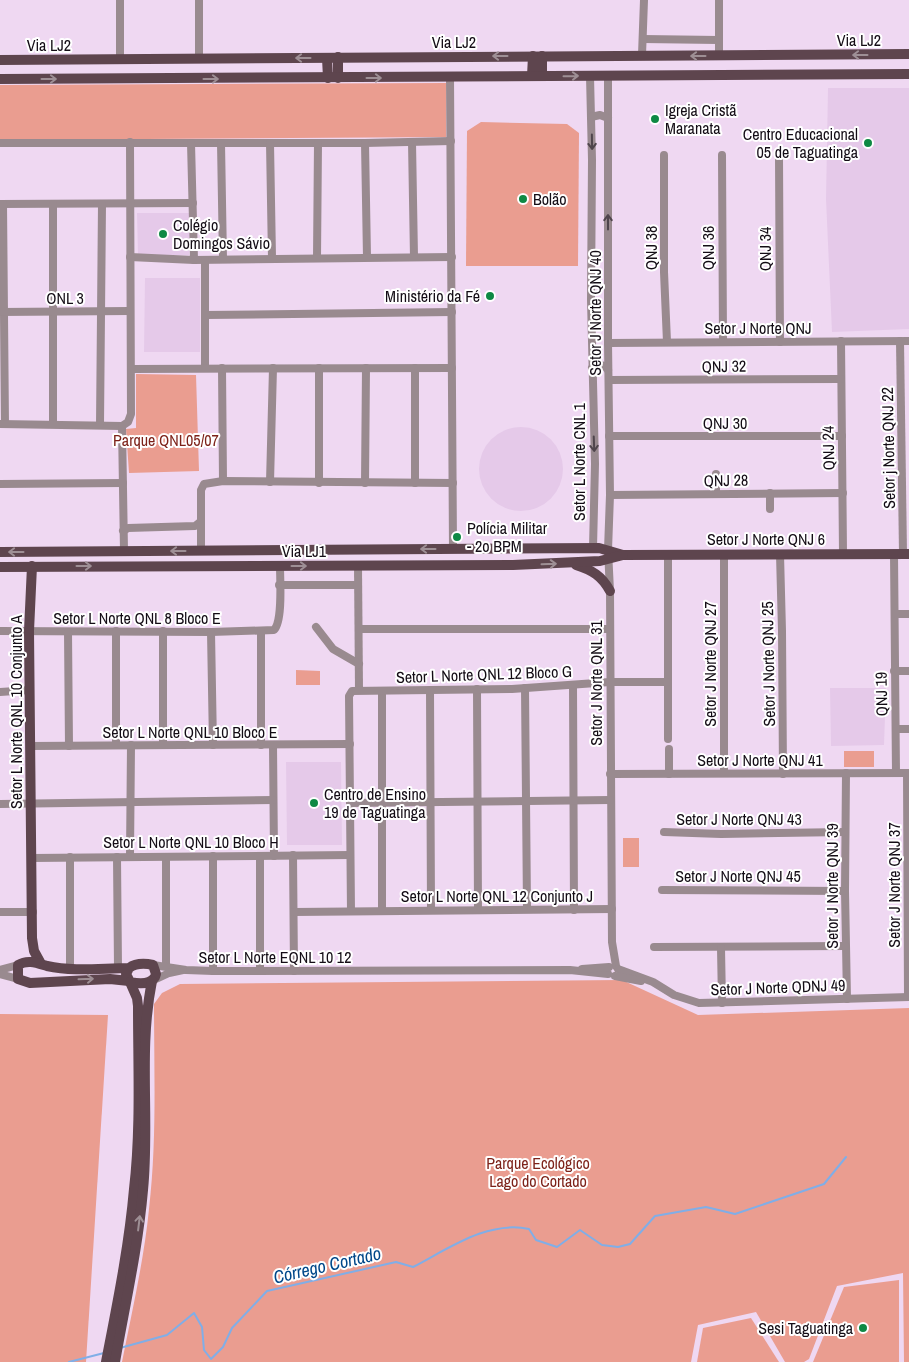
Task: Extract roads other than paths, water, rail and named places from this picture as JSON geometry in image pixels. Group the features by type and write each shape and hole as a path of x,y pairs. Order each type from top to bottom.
{"main road":[{"name":"Via LJ2","path":"1,60 909,54"},
{"path":"537,76 538,56"},
{"path":"332,58 333,78"},
{"path":"1,60 1,79"},
{"name":"Via LJ2","path":"1,79 909,74"},
{"path":"513,565 518,554 517,549 514,548"},
{"name":"Via LJ1","path":"0,552 593,548 608,555"},
{"path":"384,566 380,560 382,551 386,549"},
{"path":"230,565 238,557 238,553 235,550"},
{"path":"252,565 249,556 253,550"},
{"name":"Setor J Norte QNJ 6","path":"608,555 902,554"},
{"name":"Via LJ1","path":"0,567 513,565 567,563 608,555"},
{"path":"567,563 591,570 597,574 610,591"},
{"name":"Setor L Norte QNL 10 Conjunto A","path":"32,566 30,631 32,938"},
{"path":"32,938 34,951 47,973 43,981"},
{"path":"32,938 21,964 18,979 30,983 110,979 141,984 153,981"},
{"path":"21,964 43,964 70,970 129,968 139,964 153,965 156,974 146,1018 146,1140 143,1190 137,1242 114,1340"},
{"path":"111,1360 134,1189 137,1152 138,1006 137,998 126,974 129,968"}],"street":[{"path":"120,0 120,59"},
{"path":"198,0 199,59"},
{"path":"642,56 644,0"},
{"path":"719,0 719,56"},
{"path":"643,39 718,40"},
{"name":"Setor L Norte CNL 1","path":"590,76 593,548"},
{"name":"Setor J Norte QNJ 40","path":"608,76 610,498 608,555"},
{"path":"450,77 453,549"},
{"path":"591,117 600,115 608,118"},
{"path":"0,143 365,143 451,141"},
{"path":"130,142 130,203 130,311 132,369 131,414 128,422 122,426 2,424 2,204 102,204 130,203 193,203"},
{"path":"317,258 318,142"},
{"path":"412,142 414,257"},
{"path":"192,143 194,260"},
{"path":"221,143 223,259"},
{"path":"270,143 272,258"},
{"path":"365,143 367,257"},
{"name":"QNJ 38","path":"664,155 664,272 667,342"},
{"name":"QNJ 36","path":"722,155 723,342"},
{"name":"QNJ 34","path":"779,156 780,342"},
{"path":"592,160 601,162 608,160"},
{"path":"53,204 53,424"},
{"path":"100,425 102,204"},
{"path":"130,257 205,260 452,257"},
{"path":"205,260 205,368"},
{"name":"ONL 3","path":"2,312 130,311"},
{"path":"206,315 452,312"},
{"name":"QNJ 24","path":"841,341 844,553"},
{"name":"Setor j Norte QNJ 22","path":"900,341 902,554"},
{"name":"Setor J Norte QNJ","path":"608,343 909,341"},
{"path":"592,354 600,357 608,352"},
{"path":"592,368 600,364 608,370"},
{"path":"222,368 223,481"},
{"path":"270,482 273,368"},
{"path":"319,368 319,483"},
{"path":"366,368 366,483"},
{"path":"415,368 415,483"},
{"path":"132,369 452,368"},
{"name":"QNJ 32","path":"608,380 841,378"},
{"path":"122,426 124,551"},
{"name":"QNJ 30","path":"609,436 842,436"},
{"path":"716,474 716,494"},
{"path":"200,550 198,526 202,487 204,484 223,481 453,483"},
{"path":"0,484 123,483"},
{"path":"770,493 770,509"},
{"name":"QNJ 28","path":"594,503 604,506 610,498 716,494 843,493"},
{"path":"125,528 198,526"},
{"name":"Setor J Norte QNJ 27","path":"724,554 724,773"},
{"name":"Setor J Norte QNJ 25","path":"780,554 783,774"},
{"name":"QNJ 19","path":"896,773 894,671 896,614 902,554"},
{"name":"Setor J Norte QNL 31","path":"608,555 610,591 610,800 613,970"},
{"path":"668,555 668,739"},
{"path":"280,566 280,585 358,585"},
{"path":"351,911 350,696 357,690 359,664 358,566"},
{"name":"Setor L Norte QNL 8 Bloco E","path":"0,631 211,632 274,630 279,618 280,585"},
{"path":"896,614 909,614"},
{"path":"316,627 332,649 359,664"},
{"path":"359,629 610,629"},
{"path":"116,631 116,745"},
{"path":"163,631 163,745"},
{"path":"261,631 261,745"},
{"path":"68,632 69,746"},
{"path":"211,632 213,745"},
{"path":"894,671 909,671"},
{"name":"Setor L Norte QNL 12 Bloco G","path":"357,690 524,688 610,682 667,682"},
{"path":"573,686 574,910"},
{"path":"524,688 527,909"},
{"path":"477,689 478,910"},
{"path":"0,692 30,690"},
{"path":"430,690 429,802 431,910"},
{"name":"Setor L Norte QNL 12 Conjunto J","path":"382,691 382,911"},
{"path":"896,729 909,729"},
{"name":"Setor L Norte QNL 10 Bloco E","path":"31,746 350,744"},
{"path":"130,856 131,745"},
{"path":"273,745 274,856"},
{"path":"669,749 669,774"},
{"name":"Setor J Norte QNJ 39","path":"846,773 844,890 846,999"},
{"name":"Setor J Norte QNJ 41","path":"610,774 908,773"},
{"name":"Setor J Norte QNJ 37","path":"908,773 909,997"},
{"path":"0,804 273,800"},
{"path":"350,803 610,800"},
{"name":"Setor J Norte QNJ 43","path":"664,832 721,834 845,832"},
{"name":"Setor L Norte QNL 10 Bloco H","path":"32,858 350,855"},
{"path":"213,856 213,971"},
{"path":"260,856 260,971"},
{"path":"293,856 294,971"},
{"path":"70,857 70,970"},
{"path":"117,857 118,968"},
{"path":"166,857 166,966"},
{"name":"Setor J Norte QNJ 45","path":"662,890 844,890"},
{"name":"Setor L Norte QNL 12 Conjunto J","path":"294,912 612,909"},
{"path":"0,912 33,912"},
{"path":"654,947 845,946"},
{"path":"721,948 722,1003"},
{"path":"0,970 21,964"},
{"path":"153,965 186,970"},
{"path":"153,981 169,973 186,970"},
{"name":"Setor L Norte EQNL 10 12","path":"186,970 613,970 653,982"},
{"path":"0,974 18,979"},
{"name":"Setor J Norte QDNJ 49","path":"653,982 674,994 699,1003 909,997"}],"waterway":[{"name":"Córrego Cortado","path":"120,1348 167,1335 194,1313 202,1327 204,1350 211,1359 223,1347 232,1328 267,1291 396,1262 413,1267 469,1238 498,1229 514,1227 529,1229 536,1240 557,1247 580,1230 602,1245 618,1247 630,1244 655,1216 706,1207 735,1214 824,1184 846,1157"},
{"name":"Córrego Cortado","path":"69,1362 104,1353"}],"place":[{"name":"Igreja Cristã Maranata","path":"655,119"},
{"name":"Centro Educacional 05 de Taguatinga","path":"868,143"},
{"name":"Bolão","path":"523,199"},
{"name":"Colégio Domingos Sávio","path":"163,234"},
{"name":"Ministério da Fé","path":"490,296"},
{"name":"Polícia Militar - 2o BPM","path":"457,537"},
{"name":"Centro de Ensino 19 de Taguatinga","path":"314,803"},
{"name":"Sesi Taguatinga","path":"863,1328"}],"park label":[{"name":"Parque QNL05/07","path":"166,440"},
{"name":"Parque Ecológico Lago do Cortado","path":"538,1172"}]}
